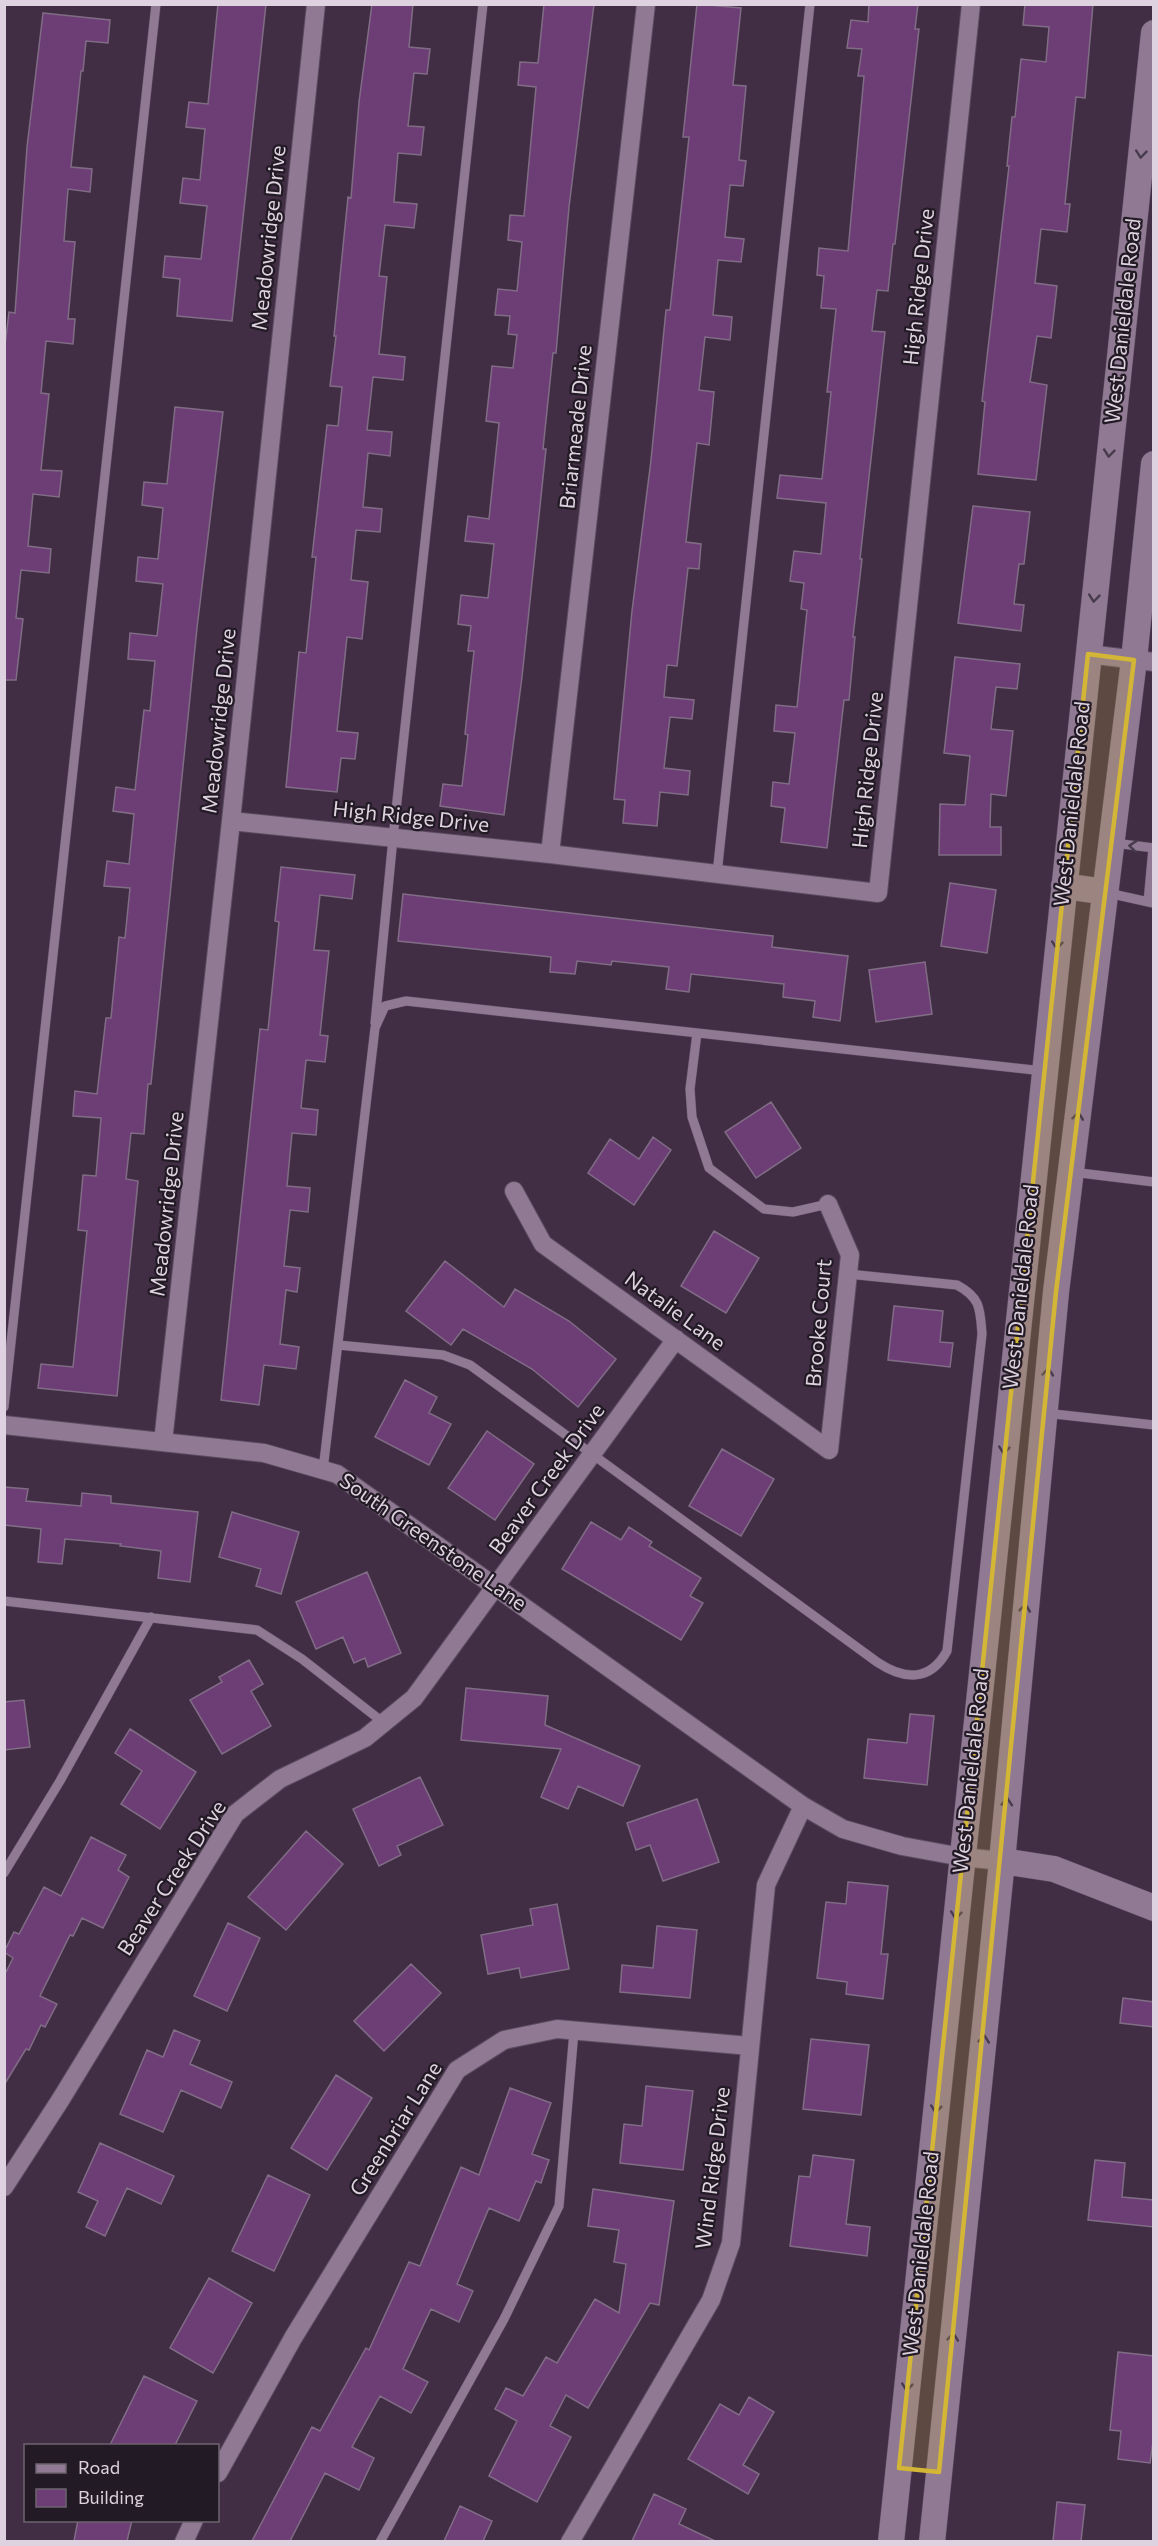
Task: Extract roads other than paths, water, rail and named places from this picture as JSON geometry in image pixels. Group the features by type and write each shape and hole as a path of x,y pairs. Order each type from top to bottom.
{"main road":[{"name":"West Danieldale Road","path":"891,2541 1154,33"},
{"name":"West Danieldale Road","path":"932,2541 1002,1861 1056,1292 1112,843 1144,661 1154,464"},
{"path":"1064,886 1106,892"},
{"path":"1037,1141 1074,1144"},
{"path":"1009,1409 1045,1413"},
{"path":"1002,1861 1054,1869 1154,1908"},
{"path":"899,2468 939,2472"}],"street":[{"name":"Meadowridge Drive","path":"163,1442 231,822 316,4"},
{"name":"Briarmeade Drive","path":"550,854 646,4"},
{"name":"High Ridge Drive","path":"231,822 550,854 878,893 971,4"},
{"path":"1088,654 1144,661"},
{"name":"Natalie Lane","path":"514,1191 543,1244 829,1450"},
{"name":"Brooke Court","path":"828,1204 850,1255 829,1450"},
{"name":"Beaver Creek Drive","path":"4,2187 61,2099 235,1814 280,1779 365,1738 414,1698 676,1339"},
{"name":"South Greenstone Lane","path":"4,1425 264,1454 337,1473 803,1806 843,1829 902,1846 962,1857 1002,1861"},
{"name":"Wind Ridge Drive","path":"570,2541 714,2290 731,2243 766,1885 803,1806"},
{"name":"Greenbriar Lane","path":"219,2471 293,2338 457,2070 504,2040 557,2029 750,2046"},
{"path":"184,2541 193,2522"}],"lane":[{"path":"4,1407 156,4"},
{"path":"323,1470 375,1028 393,838 483,4"},
{"path":"717,874 810,4"},
{"path":"1106,892 1151,902 1153,848 1112,843"},
{"path":"375,1028 385,1006 406,1001 1044,1071"},
{"path":"697,1033 690,1089 692,1117 709,1168 764,1209 793,1212 828,1204"},
{"path":"1071,1172 1154,1182"},
{"path":"338,1345 443,1355 470,1365 891,1671 907,1676 925,1673 939,1665 947,1651 981,1334 980,1307 971,1292 957,1285 848,1274"},
{"path":"1045,1413 1154,1425"},
{"path":"4,1600 257,1630 302,1659 384,1723"},
{"path":"4,1873 60,1781 151,1617"},
{"path":"380,2541 504,2319 559,2206 574,2031"}]}
